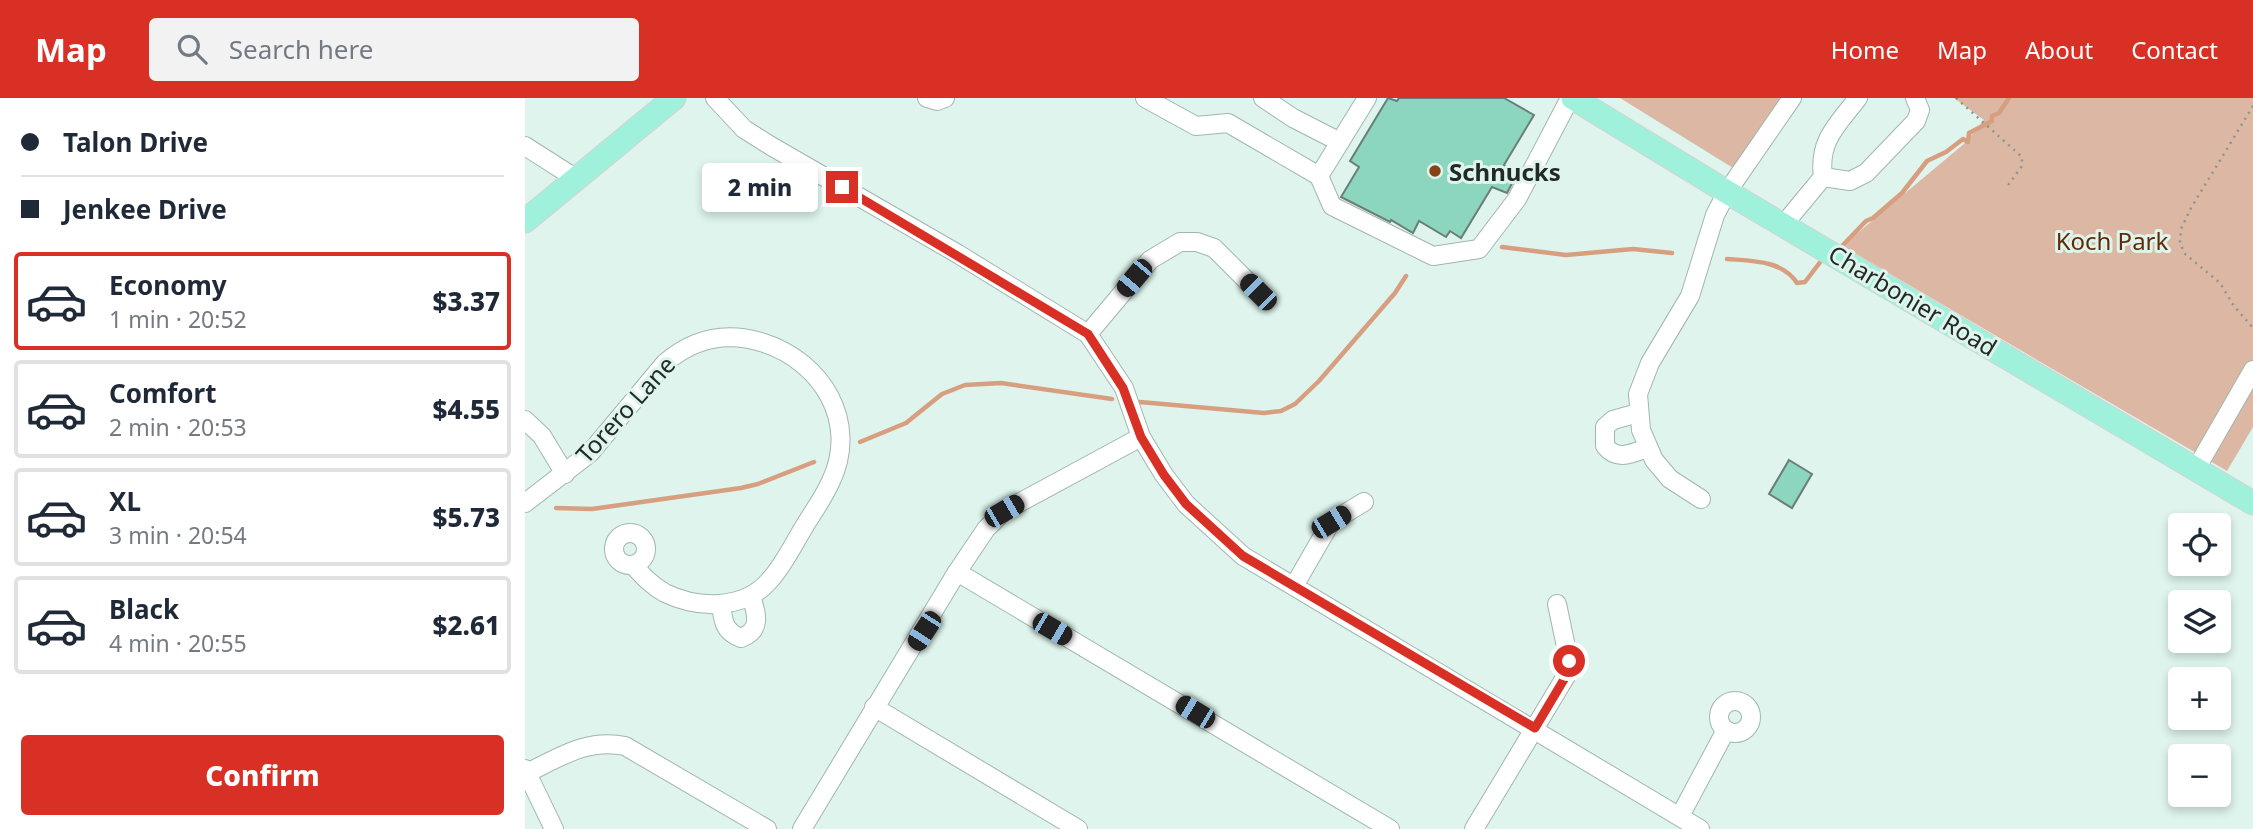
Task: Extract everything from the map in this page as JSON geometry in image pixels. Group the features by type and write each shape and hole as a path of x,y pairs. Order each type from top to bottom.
{"main road":[{"path":"525,220 674,98"},
{"name":"Charbonier Road","path":"1572,98 2253,503"}],"street":[{"path":"715,98 744,129 958,254 1088,334 1123,388 1141,437 1164,475 1186,504 1243,556 1700,829"},
{"path":"927,98 937,101 945,98"},
{"path":"1145,98 1196,126 1228,123 1319,176 1332,206 1433,256 1479,249 1517,200 1572,98"},
{"path":"1263,98 1293,118 1340,142"},
{"path":"1319,176 1367,98"},
{"path":"1701,499 1670,479 1647,448 1638,413 1641,381 1690,296 1707,233 1727,192 1792,98"},
{"path":"1784,224 1823,177 1821,159 1827,140 1858,98"},
{"path":"1823,177 1850,181 1866,173 1916,121 1920,110 1915,98"},
{"path":"525,146 575,178"},
{"path":"1088,334 1150,260 1180,242 1197,242 1214,248 1258,292"},
{"name":"Torero Lane","path":"525,503 590,453 665,363 680,350 700,341 747,337 792,355 810,368 827,390 842,432 832,481 768,583 751,596 721,604"},
{"path":"2196,469 2253,370"},
{"path":"1638,413 1613,420 1605,427 1605,446 1611,453 1619,456 1647,448"},
{"path":"525,420 542,436 565,474"},
{"path":"802,829 957,572 986,530 1004,511 1141,437"},
{"path":"1294,586 1331,522 1364,502"},
{"path":"633,565 650,583 665,593 704,604 721,604 725,627 731,635 741,638 750,634 756,625 758,616 751,596"},
{"path":"957,572 1390,829"},
{"path":"1474,829 1566,676 1569,661 1557,604"},
{"path":"874,708 1078,829"},
{"path":"1679,816 1726,730"},
{"path":"554,829 526,771 579,747 608,743 625,747 767,829"}],"path":[{"path":"1956,98 2022,157 2022,166 2005,188"},
{"path":"2253,106 2191,208 2181,229 2181,242 2185,253 2220,283 2234,306 2253,328"}],"green space":[{"path":"1620,98 1802,98 1746,176"},
{"name":"Koch Park","path":"1954,98 2253,98 2253,427 2227,471 1844,247 1965,143 1984,120"}],"building":[{"name":"Schnucks","path":"1388,98 1397,101 1399,98 1504,98 1534,115 1504,165 1517,174 1507,193 1492,187 1461,238 1450,231 1446,237 1419,221 1413,233 1341,197 1359,167 1350,161"},
{"path":"1789,460 1812,474 1792,508 1769,494"}],"waterway":[{"path":"1843,245 1866,221 1902,193 1927,161 1946,152 1963,139 1968,142 1969,133 1992,121 1992,116 1999,113 2009,98"},
{"path":"1502,247 1566,255 1633,249 1672,253"},
{"path":"1727,259 1756,261 1775,266 1791,275 1797,283 1805,282 1821,261"},
{"path":"1140,402 1264,413 1281,411 1295,404 1319,381 1395,293 1406,276"},
{"path":"860,442 906,423 942,394 965,385 1001,383 1112,399"},
{"path":"556,508 592,509 741,488 814,462"}],"place":[{"name":"Schnucks","path":"1435,171"}],"route":[{"path":"842,187 1088,334 1107,359 1123,388 1141,437 1164,475 1186,504 1243,556 1535,728 1566,676 1569,661"}]}
